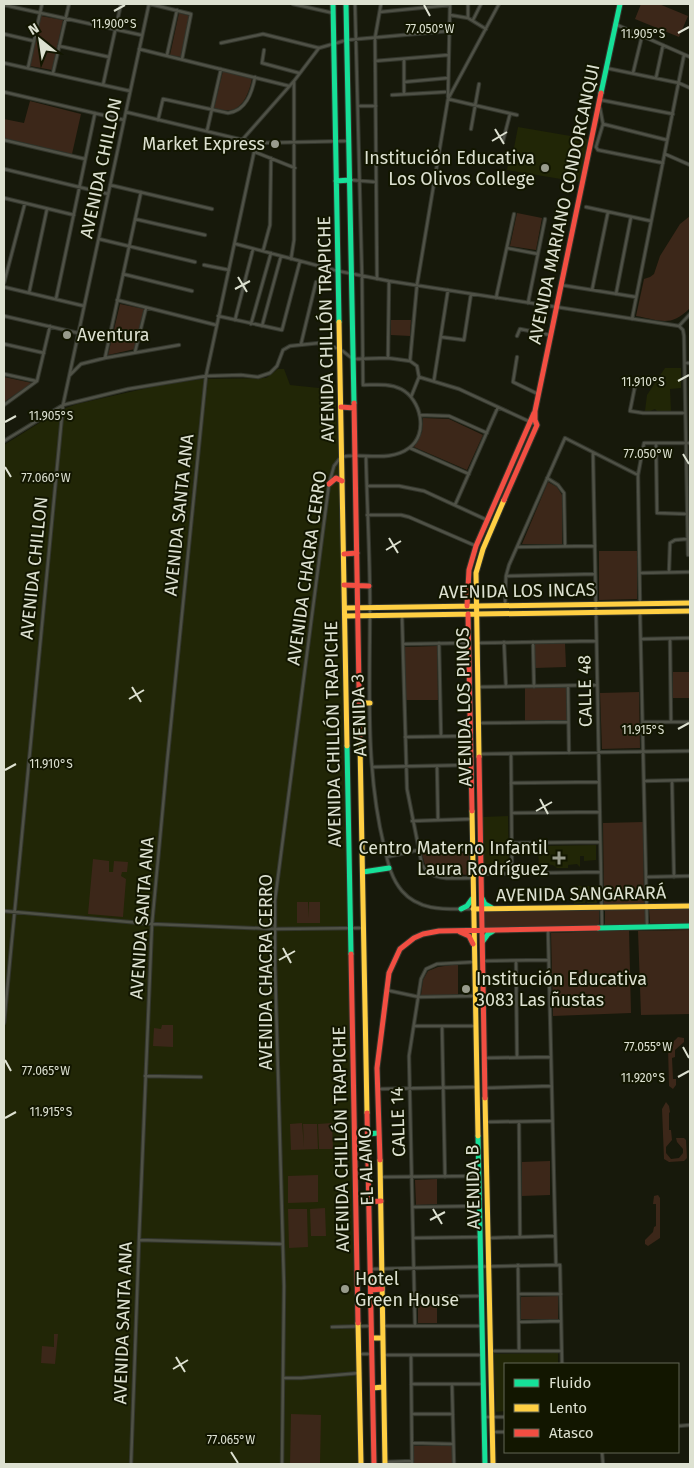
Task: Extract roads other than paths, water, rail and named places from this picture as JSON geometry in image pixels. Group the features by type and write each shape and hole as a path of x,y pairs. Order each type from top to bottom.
{"main road":[{"name":"AVENIDA CHILLÓN TRAPICHE","path":"333,4 361,1464"},
{"name":"AVENIDA CHILLÓN TRAPICHE","path":"346,4 374,1464"},
{"name":"AVENIDA MARIANO CONDORCANQUI","path":"537,426 535,410 620,4"},
{"path":"336,180 350,180"},
{"path":"341,407 354,408"},
{"name":"AVENIDA MARIANO CONDORCANQUI","path":"530,422 535,410"},
{"name":"AVENIDA LOS PINOS","path":"467,606 469,570 476,546 530,422"},
{"name":"AVENIDA LOS PINOS","path":"481,909 476,573 483,549 537,426"},
{"path":"329,484 336,478 342,481"},
{"path":"344,554 357,553"},
{"path":"344,585 357,584 369,586"},
{"name":"AVENIDA LOS INCAS","path":"345,608 690,603"},
{"path":"619,604 619,612"},
{"name":"AVENIDA LOS INCAS","path":"345,616 690,610"},
{"name":"AVENIDA LOS PINOS","path":"468,614 473,910"},
{"path":"468,621 476,621"},
{"path":"360,703 370,702"},
{"path":"348,768 361,768"},
{"path":"472,835 480,835"},
{"path":"349,847 362,847"},
{"path":"363,872 389,868"},
{"path":"350,891 363,891"},
{"path":"461,909 469,904 473,894"},
{"path":"481,894 485,904 497,909"},
{"name":"AVENIDA SANGARARÁ","path":"473,910 690,906"},
{"name":"AVENIDA B","path":"481,909 493,1464"},
{"name":"AVENIDA B","path":"473,910 485,1464"},
{"name":"AVENIDA SANGARARÁ","path":"474,930 690,926"},
{"name":"EL ALAMO","path":"385,1463 378,1088 379,1043 386,990 389,973 395,957 408,942 429,932 474,930"},
{"path":"482,946 486,936 492,931 498,930"},
{"path":"456,931 469,936 474,948"},
{"path":"475,1011 483,1010"},
{"path":"353,1018 366,1018"},
{"path":"353,1047 366,1047"},
{"path":"368,1134 378,1133"},
{"path":"355,1159 368,1159"},
{"path":"369,1202 381,1201"},
{"path":"357,1220 369,1220"},
{"path":"480,1220 488,1220"},
{"path":"357,1257 370,1257"},
{"path":"371,1290 382,1289"},
{"path":"372,1338 382,1338"},
{"path":"373,1388 383,1387"}],"street":[{"path":"28,68 42,4"},
{"path":"53,74 69,4"},
{"path":"103,85 121,4"},
{"path":"149,4 192,14 182,59"},
{"name":"AVENIDA CHILLON","path":"4,1023 63,405 149,4"},
{"path":"293,4 333,13"},
{"path":"342,456 390,456 410,448 419,432 420,415 410,397 401,389 388,385 362,385 362,276 355,4"},
{"path":"377,279 375,38 381,4"},
{"path":"380,12 450,4 448,99 417,286 410,361"},
{"path":"468,4 468,18"},
{"path":"472,21 481,4"},
{"path":"448,99 499,4"},
{"path":"4,5 142,35"},
{"path":"167,56 177,10"},
{"path":"450,15 468,18 486,30"},
{"path":"615,24 690,57"},
{"path":"221,43 263,34 319,48 347,40 449,31"},
{"path":"4,34 34,41"},
{"path":"633,73 642,36"},
{"path":"656,78 664,45"},
{"path":"59,46 109,57"},
{"path":"242,140 294,81 319,48"},
{"path":"139,49 289,86"},
{"path":"264,50 262,63 300,73"},
{"path":"632,319 684,54"},
{"path":"375,61 448,56"},
{"path":"404,59 404,94"},
{"path":"4,63 130,90"},
{"path":"606,68 679,83 690,88"},
{"path":"207,131 220,69"},
{"path":"158,120 163,99 228,114 238,110 250,96 255,78"},
{"path":"404,82 448,78"},
{"path":"291,258 294,240 294,81"},
{"path":"471,129 479,84"},
{"path":"4,92 124,120"},
{"path":"392,95 445,92"},
{"path":"448,99 517,115"},
{"path":"663,163 598,150 596,147 603,124 599,101 673,114"},
{"path":"358,106 376,106"},
{"path":"126,112 256,143 349,141"},
{"path":"56,299 95,113"},
{"path":"503,141 510,114"},
{"path":"603,124 668,140"},
{"path":"4,140 85,159"},
{"name":"AVENIDA SANTA ANA","path":"131,1464 138,1240 152,924 176,669 206,376 218,316 236,244 256,143"},
{"path":"255,152 295,168"},
{"path":"665,154 690,164"},
{"path":"264,251 270,225 271,158"},
{"path":"4,169 108,194"},
{"path":"350,180 376,182"},
{"path":"110,185 212,209"},
{"path":"105,358 141,192"},
{"path":"4,198 74,215"},
{"path":"24,203 4,285 84,306"},
{"path":"586,208 652,221"},
{"path":"29,293 47,209"},
{"path":"592,290 608,212"},
{"path":"496,298 514,214"},
{"path":"616,294 630,217"},
{"path":"135,219 206,235"},
{"path":"528,303 545,219"},
{"path":"98,239 195,262"},
{"path":"236,244 338,271 377,279 679,326 683,330 684,336 688,555"},
{"path":"507,248 538,254"},
{"path":"235,320 253,249"},
{"path":"251,324 271,253"},
{"path":"262,326 281,256"},
{"path":"218,316 282,330 300,261"},
{"path":"204,265 229,270"},
{"path":"123,274 192,290"},
{"path":"388,358 389,281"},
{"path":"301,344 316,282"},
{"path":"560,285 636,297"},
{"path":"434,381 448,290"},
{"path":"441,337 464,340 471,294"},
{"path":"117,300 216,325"},
{"path":"134,352 146,308"},
{"path":"679,326 690,314"},
{"path":"4,316 78,333"},
{"path":"4,405 37,382 50,326"},
{"path":"517,336 520,329 550,334"},
{"path":"4,442 63,405 128,389 206,376 241,375 258,378 270,373 277,366 283,350 290,346 301,344 320,343 340,348 353,359 388,358 410,361 417,366 419,377 410,397"},
{"path":"4,344 44,353"},
{"path":"69,376 81,364 134,352 179,345"},
{"path":"517,357 513,382 538,395"},
{"path":"684,363 690,363"},
{"path":"4,374 37,382"},
{"path":"419,377 459,390 537,426"},
{"path":"636,381 630,411 686,414"},
{"path":"455,505 498,408"},
{"path":"420,415 450,416 487,433"},
{"path":"505,605 506,576 564,438 638,475"},
{"path":"640,604 638,475 644,443 690,443"},
{"path":"656,443 657,513 687,514"},
{"path":"410,448 469,474"},
{"name":"CALLE 48","path":"593,453 602,928"},
{"name":"AVENIDA CHACRA CERRO","path":"282,1464 283,1244 275,900 329,484 334,466 342,456"},
{"name":"AVENIDA 3","path":"366,457 370,607 370,702 374,793 386,857 394,880 402,891 419,905 441,909 473,910"},
{"path":"547,478 558,485 564,493 565,546"},
{"path":"367,486 411,487 424,491 487,520"},
{"path":"367,516 401,515 409,517 476,546"},
{"path":"669,572 670,543 675,540 688,539"},
{"path":"517,547 595,546"},
{"path":"640,573 690,572"},
{"path":"506,576 595,574"},
{"path":"640,612 647,927"},
{"path":"402,615 405,766 412,820 422,866 428,874 437,877 472,878"},
{"path":"641,639 690,638"},
{"path":"670,639 671,722"},
{"path":"477,643 596,641"},
{"path":"504,642 506,687"},
{"path":"533,642 534,686"},
{"path":"439,643 441,736"},
{"path":"403,644 468,643"},
{"path":"568,686 568,753"},
{"path":"477,688 597,686"},
{"path":"478,723 568,722"},
{"path":"643,722 690,722"},
{"path":"405,736 470,736"},
{"path":"479,754 690,750"},
{"path":"511,754 512,873"},
{"path":"437,766 438,820"},
{"path":"373,767 470,766"},
{"path":"644,781 690,780"},
{"path":"672,781 674,877"},
{"path":"511,783 599,782"},
{"path":"512,813 600,812"},
{"path":"412,820 472,819"},
{"path":"512,843 600,842"},
{"path":"386,857 418,850 472,849"},
{"path":"480,874 601,872"},
{"path":"646,877 690,876"},
{"path":"4,911 152,924 276,929 364,928"},
{"path":"548,929 556,1265"},
{"path":"482,961 548,960"},
{"path":"516,961 517,1057"},
{"name":"CALLE 14","path":"415,1326 409,1056 421,979 426,969 437,964 474,962"},
{"path":"386,990 419,997 475,996"},
{"path":"414,1026 476,1026"},
{"path":"442,1026 445,1177"},
{"path":"484,1058 550,1057"},
{"path":"145,1076 202,1077"},
{"path":"485,1088 551,1086"},
{"path":"378,1088 477,1087"},
{"path":"486,1122 552,1121"},
{"path":"519,1122 520,1237"},
{"path":"381,1177 479,1176"},
{"path":"413,1207 479,1206"},
{"path":"488,1238 555,1236"},
{"path":"413,1238 480,1237"},
{"path":"138,1240 283,1244"},
{"path":"518,1265 519,1351"},
{"path":"370,1269 560,1265 562,1363"},
{"path":"519,1294 561,1294"},
{"path":"414,1297 481,1296"},
{"path":"519,1322 561,1321"},
{"path":"332,1327 372,1326"},
{"path":"382,1326 482,1326"},
{"path":"490,1352 562,1351"},
{"path":"359,1354 372,1354"},
{"path":"383,1355 483,1355"},
{"path":"385,1463 412,1463 410,1355"},
{"path":"283,1378 360,1373"},
{"path":"411,1384 483,1384"},
{"path":"452,1384 454,1464"},
{"path":"412,1414 453,1414"},
{"path":"484,1417 504,1416"},
{"path":"491,1432 504,1432"},
{"path":"412,1443 453,1444"}],"place":[{"name":"Market Express","path":"275,144"},
{"name":"Institución Educativa Los Olivos College","path":"545,168"},
{"name":"Aventura","path":"67,335"},
{"name":"Centro Materno Infantil Laura Rodríguez","path":"559,858"},
{"name":"Institución Educativa 3083 Las ñustas","path":"466,989"},
{"name":"Hotel Green House","path":"345,1289"}]}
